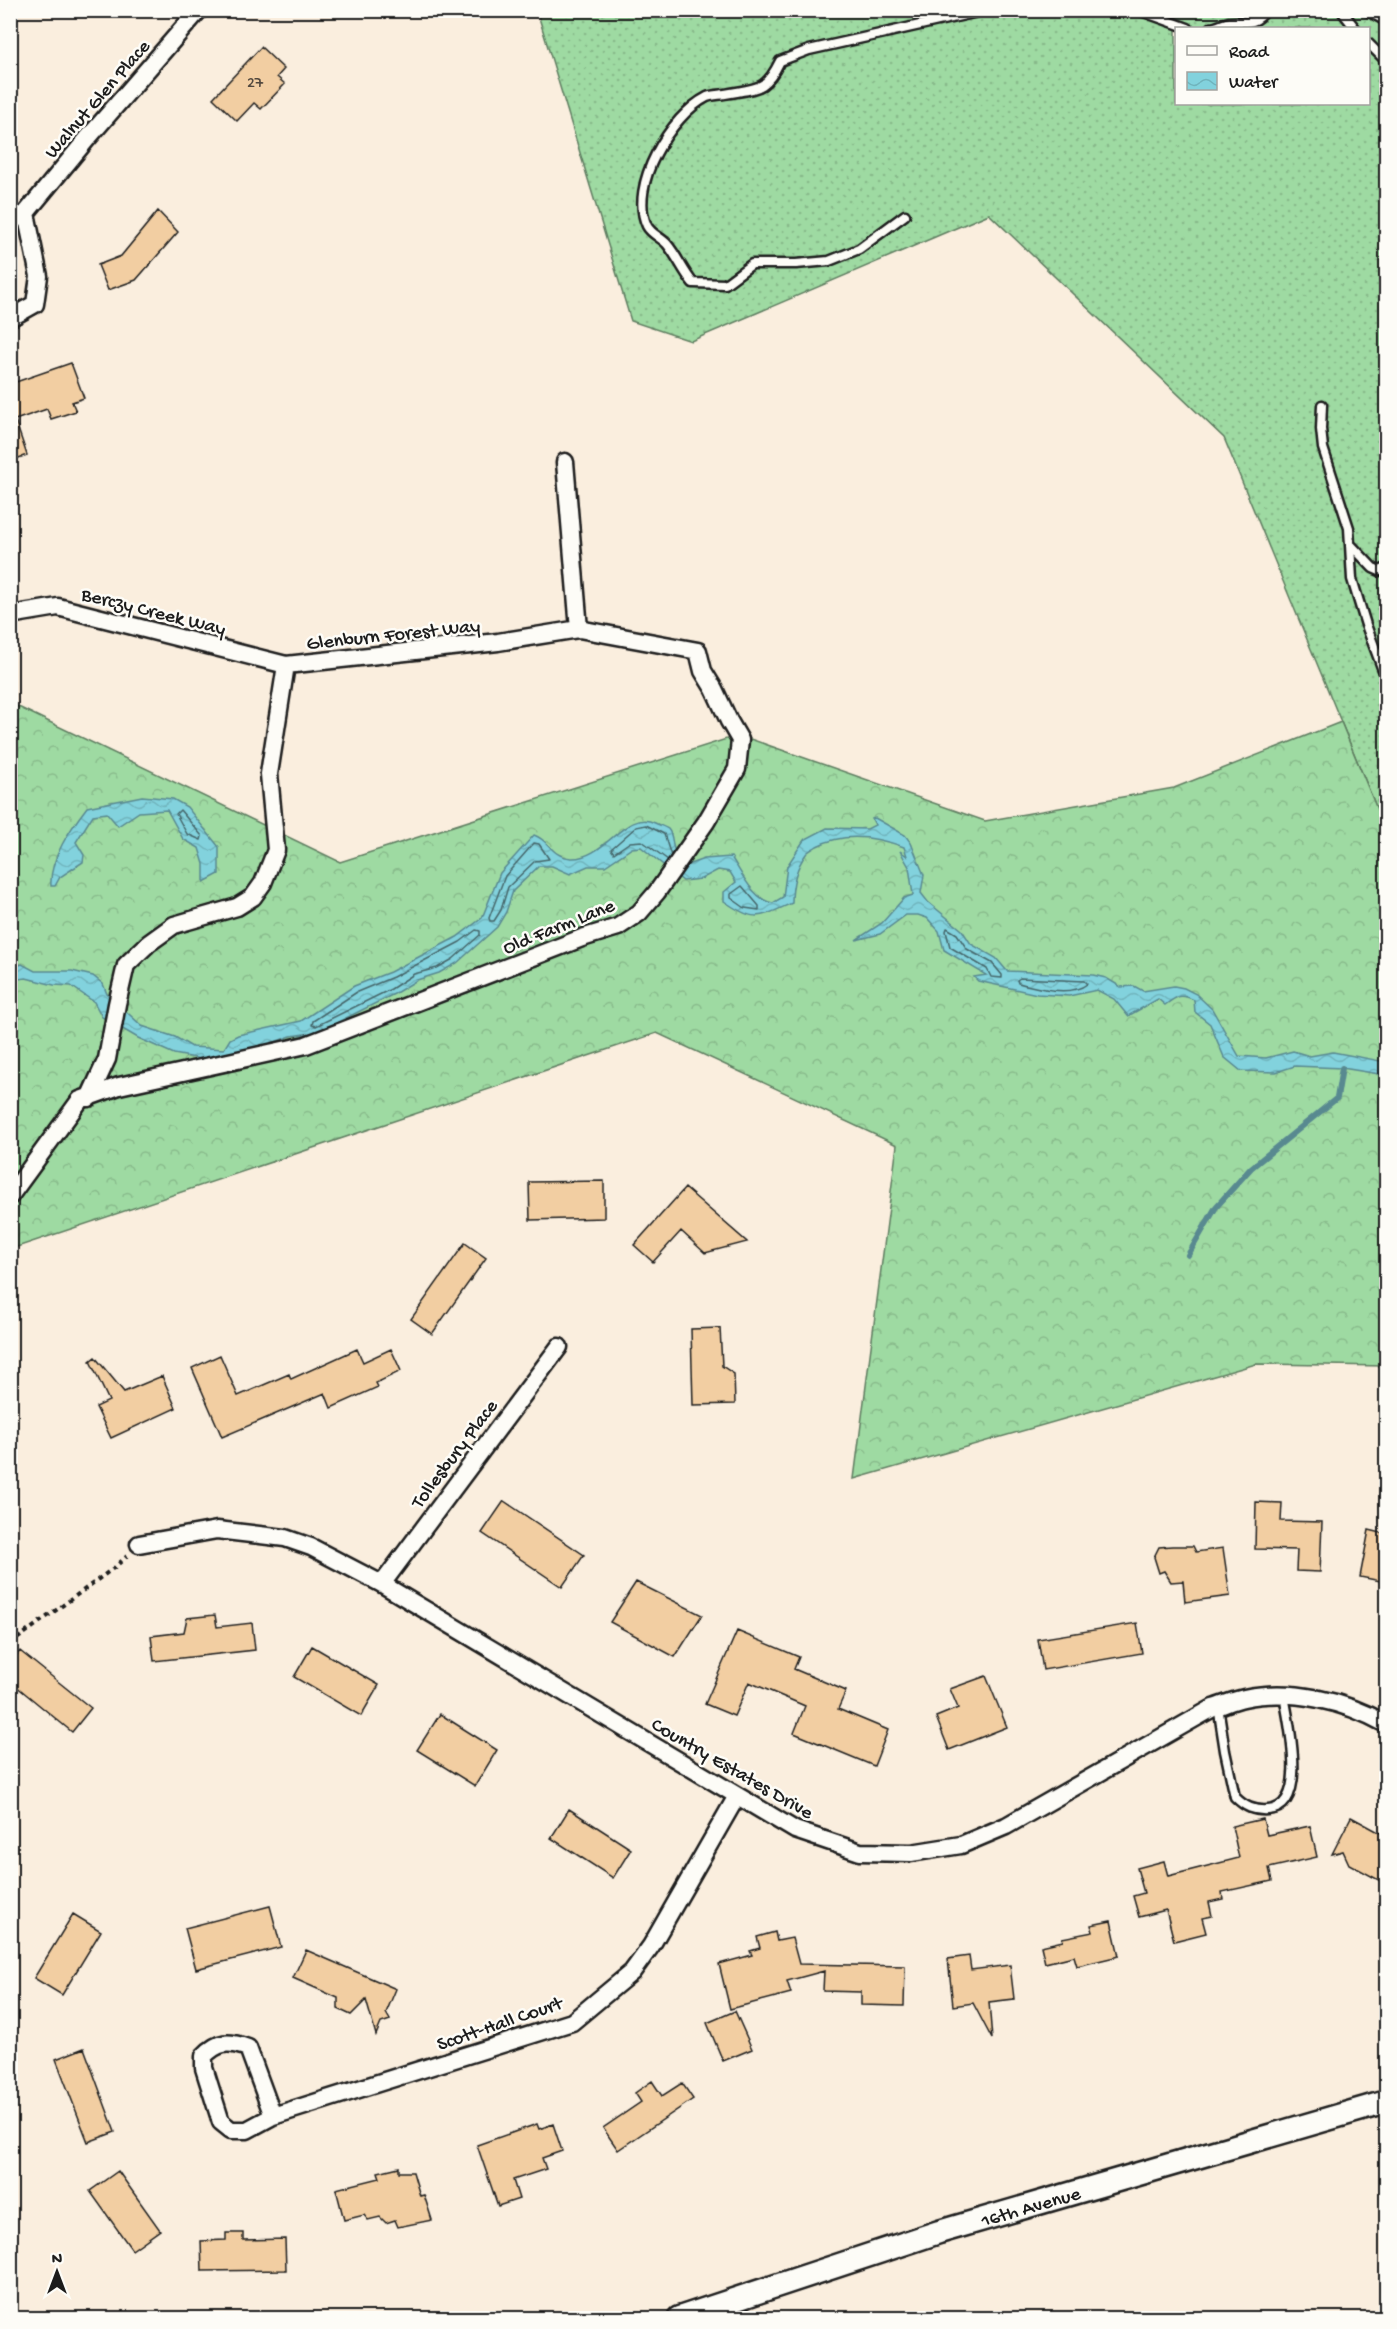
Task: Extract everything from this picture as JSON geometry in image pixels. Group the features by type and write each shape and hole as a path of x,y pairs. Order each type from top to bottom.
{"main road":[{"name":"16th Avenue","path":"680,2319 939,2232 1386,2101"}],"street":[{"name":"Walnut Glen Place","path":"10,222 26,213 87,139 200,10"},
{"path":"10,318 35,304 39,276 26,213"},
{"path":"566,462 579,629"},
{"name":"Berczy Creek Way","path":"10,615 58,607 286,665"},
{"name":"Glenburn Forest Way","path":"10,1196 80,1100 89,1098 107,1059 126,965 148,943 174,925 237,907 253,897 263,883 276,850 269,774 286,665 498,642 579,629"},
{"name":"Old Farm Lane","path":"89,1098 119,1086 306,1046 582,938 618,927 639,913 657,892 706,822 730,781 737,769 740,740 703,671 698,651 579,629"},
{"name":"Tollesbury Place","path":"382,1584 559,1347"},
{"name":"Country Estates Drive","path":"139,1544 217,1530 285,1538 311,1547 382,1584 795,1830 860,1852 911,1853 961,1845 1006,1826 1218,1706 1243,1698 1284,1695 1329,1701 1386,1724"},
{"name":"Scott-Hall Court","path":"273,2116 248,2048 234,2043 213,2046 204,2056 204,2068 221,2122 231,2130 247,2130 273,2116 572,2022 632,1972 651,1946 737,1796"}],"lane":[{"path":"905,215 859,249 829,261 752,264 724,284 693,283 667,243 647,228 642,208 644,182 653,156 690,109 708,97 758,88 772,77 780,61 809,50 987,10"},
{"path":"1138,10 1185,27"},
{"path":"1214,27 1228,22 1248,22 1260,18 1266,10"},
{"path":"1341,10 1354,27"},
{"path":"1366,10 1386,21"},
{"path":"1370,45 1386,61"},
{"path":"1322,405 1323,448 1349,528 1352,546 1352,579 1386,678"},
{"path":"1352,546 1373,568 1380,571 1386,568"},
{"path":"1218,1706 1235,1797 1252,1809 1270,1810 1281,1806 1288,1798 1292,1787 1293,1762 1284,1695"}],"path":[{"path":"10,1644 115,1567 139,1544"}],"green space":[{"path":"537,11 1386,11 1386,831 1224,438 989,214 691,341 631,321"},
{"path":"10,703 340,862 739,735 985,821 1174,788 1341,722 1386,831 1386,1366 1256,1364 854,1479 897,1145 657,1033 11,1249"}],"water":[{"path":"142,796 173,799 187,807 219,847 219,874 204,882 204,864 199,848 183,839 167,810 139,812 118,826 107,813 93,815 76,842 84,855 83,862 60,877 55,886 51,886 51,876 57,855 68,834 87,807"},
{"path":"875,818 905,835 911,843 924,875 921,893 928,902 962,930 971,944 996,958 1007,971 1093,975 1106,978 1121,987 1134,986 1143,991 1174,986 1184,988 1196,994 1212,1009 1239,1056 1266,1058 1293,1051 1310,1056 1333,1052 1386,1062 1386,1075 1342,1068 1295,1066 1276,1072 1241,1071 1224,1057 1210,1024 1195,1012 1194,1000 1179,996 1165,1005 1158,999 1128,1016 1114,999 1097,990 1069,996 1037,994 978,981 974,977 986,975 944,950 939,931 927,918 918,915 906,915 880,934 856,940 882,923 904,898 913,895 909,867 900,851 907,856 904,847 860,837 827,842 808,852 797,872 792,903 757,916 743,913 724,901 724,892 736,882 730,872 718,870 701,879 683,881 641,847 632,848 605,866 588,866 570,874 552,866 539,866 513,891 506,912 497,927 457,963 439,973 417,980 318,1032 291,1036 242,1054 206,1060 174,1054 138,1038 102,1017 94,1002 71,986 54,985 26,978 11,980 11,968 22,964 35,971 72,971 93,976 103,984 107,994 142,1026 175,1037 192,1047 224,1049 230,1039 238,1035 301,1021 354,986 390,972 457,937 482,918 500,873 534,835 559,854 571,858 594,851 634,822 644,820 655,823 668,829 676,853 687,865 704,859 731,857 754,891 766,901 773,903 783,897 787,866 804,840 827,828 867,829 875,825 872,819"}],"building":[{"path":"261,47 284,69 277,77 285,84 261,109 254,103 237,121 213,98"},
{"path":"158,211 178,232 136,280 108,290 98,265 121,256"},
{"path":"71,363 84,398 72,402 76,411 51,419 47,409 15,420 27,455 10,461 10,384"},
{"path":"604,1181 604,1218 530,1220 529,1182"},
{"path":"685,1188 747,1242 705,1253 681,1231 653,1262 634,1245"},
{"path":"465,1243 486,1258 432,1334 411,1319"},
{"path":"720,1328 722,1366 734,1374 735,1404 693,1405 691,1329"},
{"path":"357,1349 363,1362 391,1349 401,1371 376,1383 378,1387 331,1408 325,1393 222,1437 192,1368 220,1355 238,1396 289,1374 291,1379"},
{"path":"95,1357 124,1392 162,1376 176,1408 111,1438 96,1407 109,1401 90,1361"},
{"path":"504,1501 584,1555 562,1587 482,1533"},
{"path":"1256,1502 1282,1503 1281,1521 1322,1522 1320,1572 1296,1571 1297,1550 1255,1549"},
{"path":"1369,1530 1386,1534 1386,1582 1360,1577"},
{"path":"1193,1546 1196,1552 1223,1548 1230,1596 1185,1602 1183,1581 1171,1582 1164,1571 1159,1573 1154,1557 1159,1547"},
{"path":"636,1582 702,1615 675,1657 610,1622"},
{"path":"215,1615 217,1627 252,1623 255,1650 154,1661 151,1636 184,1632 187,1618"},
{"path":"1137,1623 1142,1653 1043,1670 1038,1639"},
{"path":"737,1631 799,1657 794,1669 846,1691 838,1709 888,1730 874,1766 794,1733 805,1706 749,1682 734,1716 705,1704"},
{"path":"312,1646 379,1685 361,1716 294,1677"},
{"path":"20,1651 91,1708 72,1732 10,1681 10,1663"},
{"path":"986,1676 1007,1727 949,1750 936,1717 958,1708 950,1689"},
{"path":"440,1714 497,1750 475,1786 417,1750"},
{"path":"569,1809 631,1849 613,1878 551,1838"},
{"path":"1351,1817 1386,1836 1386,1884 1349,1864 1343,1851 1332,1854"},
{"path":"1263,1819 1267,1835 1310,1826 1317,1857 1269,1868 1272,1881 1222,1892 1223,1899 1209,1902 1212,1916 1202,1918 1206,1933 1174,1941 1166,1910 1139,1917 1133,1896 1144,1893 1137,1868 1164,1861 1168,1876 1239,1858 1232,1826"},
{"path":"270,1906 281,1947 196,1969 185,1928"},
{"path":"73,1914 101,1931 62,1995 34,1978"},
{"path":"1111,1921 1119,1956 1077,1966 1074,1956 1045,1963 1041,1946 1063,1941 1062,1938 1093,1932 1091,1925"},
{"path":"775,1932 777,1941 792,1938 799,1964 905,1966 904,2006 861,2005 861,1992 823,1991 824,1971 787,1981 791,1993 730,2009 719,1964 752,1955 750,1951 760,1948 757,1937"},
{"path":"306,1950 396,1989 386,2013 390,2020 381,2023 376,2035 366,2000 351,2015 338,2009 338,1998 293,1978"},
{"path":"969,1956 971,1970 1010,1965 1014,1999 989,2002 992,2039 973,2003 953,2006 948,1959"},
{"path":"735,2011 752,2049 723,2061 707,2023"},
{"path":"84,2048 115,2132 88,2142 56,2059"},
{"path":"652,2081 662,2096 682,2083 693,2099 618,2150 603,2128 641,2102 635,2093"},
{"path":"537,2124 539,2129 553,2124 562,2151 542,2158 546,2169 513,2180 519,2199 498,2206 477,2145"},
{"path":"399,2167 399,2172 413,2172 420,2196 424,2195 432,2220 398,2227 395,2220 386,2223 380,2217 368,2220 364,2215 344,2220 336,2189 380,2178 378,2172"},
{"path":"118,2171 160,2230 132,2250 90,2191"},
{"path":"226,2233 243,2233 243,2240 285,2239 286,2270 202,2271 201,2241 226,2240"}],"waterway":[{"path":"1188,1255 1216,1207 1251,1168 1337,1098 1342,1068"}]}
